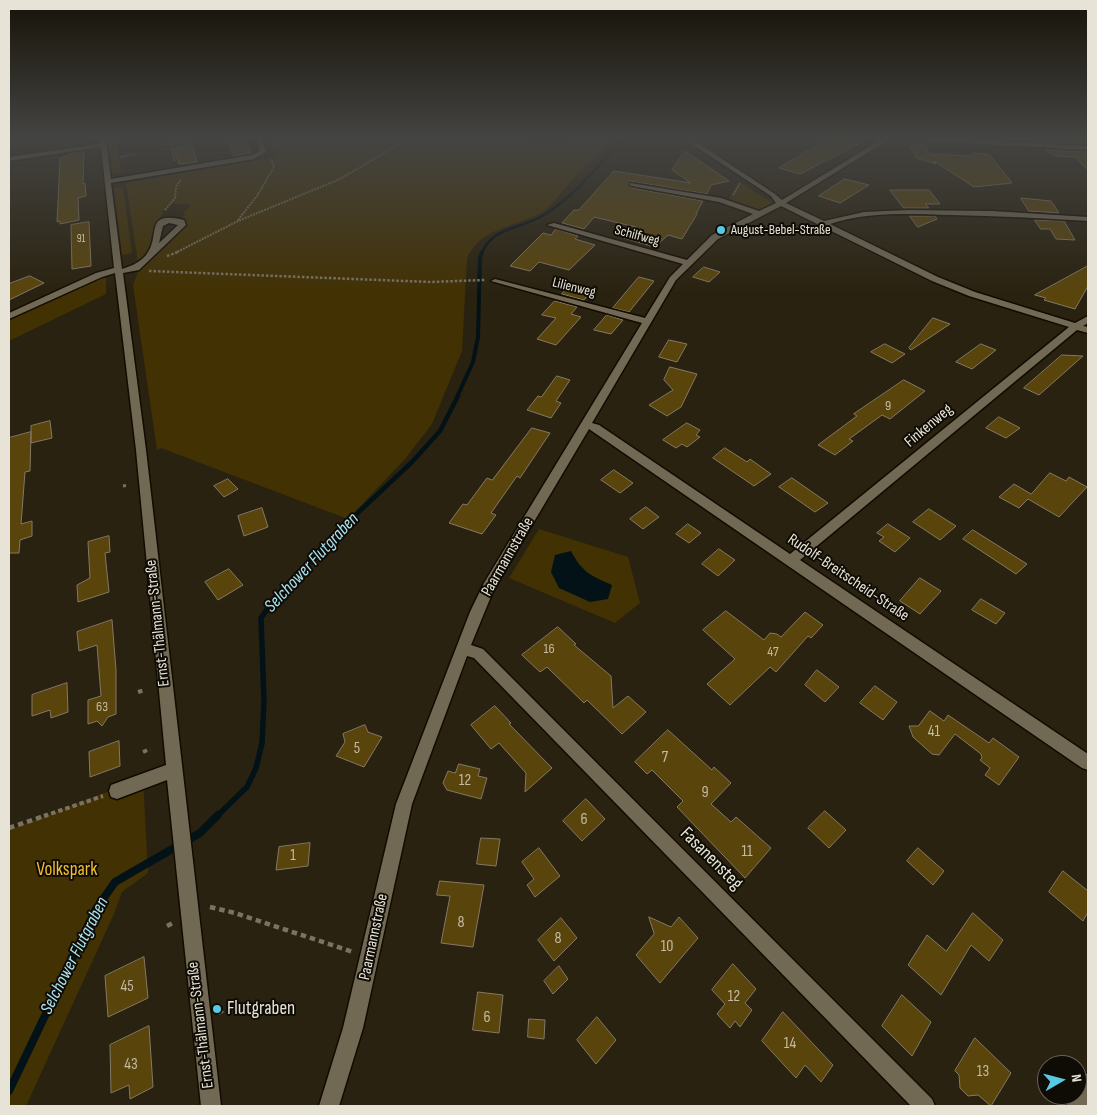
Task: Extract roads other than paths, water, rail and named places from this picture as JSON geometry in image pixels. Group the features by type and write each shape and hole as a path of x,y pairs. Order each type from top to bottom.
{"street":[{"name":"Ernst-Thälmann-Straße","path":"108,191 142,453 183,872 211,1106"},
{"path":"670,191 730,202 759,214"},
{"path":"767,191 781,203 935,280 972,294 1088,330"},
{"name":"Paarmannstraße","path":"329,1106 353,1028 404,804 477,612 489,587 587,425 646,321 673,279 715,237 801,191"},
{"path":"824,224 878,214 911,212 1001,214 1088,219"},
{"path":"9,316 99,274 136,268 182,224 181,222 173,220 162,222 159,225 153,251"},
{"name":"Schilfweg","path":"551,225 688,263"},
{"name":"Lilienweg","path":"495,282 646,321"},
{"name":"Finkenweg","path":"791,560 1076,326 1088,319"},
{"name":"Rudolf-Breitscheid-Straße","path":"587,425 594,427 1088,763"},
{"name":"Fasanensteg","path":"463,649 478,652 925,1106"},
{"path":"117,791 174,770"},
{"path":"1076,1106 1088,1083"}],"waterway":[{"name":"Selchower Flutgraben","path":"482,253 487,244 500,233 542,216 554,209 575,191"},
{"name":"Selchower Flutgraben","path":"457,397 473,362 478,337 480,258 482,252"},
{"name":"Selchower Flutgraben","path":"291,581 347,523 412,462 440,431 458,396"},
{"name":"Selchower Flutgraben","path":"217,816 247,787 256,768 262,743 264,701 261,618 276,597 292,580"},
{"name":"Selchower Flutgraben","path":"9,1091 96,909 115,882 200,833 217,816"}],"place":[{"name":"August-Bebel-Straße","path":"721,230"},
{"name":"Flutgraben","path":"217,1009"}],"park label":[{"name":"Volkspark","path":"67,870"}]}
